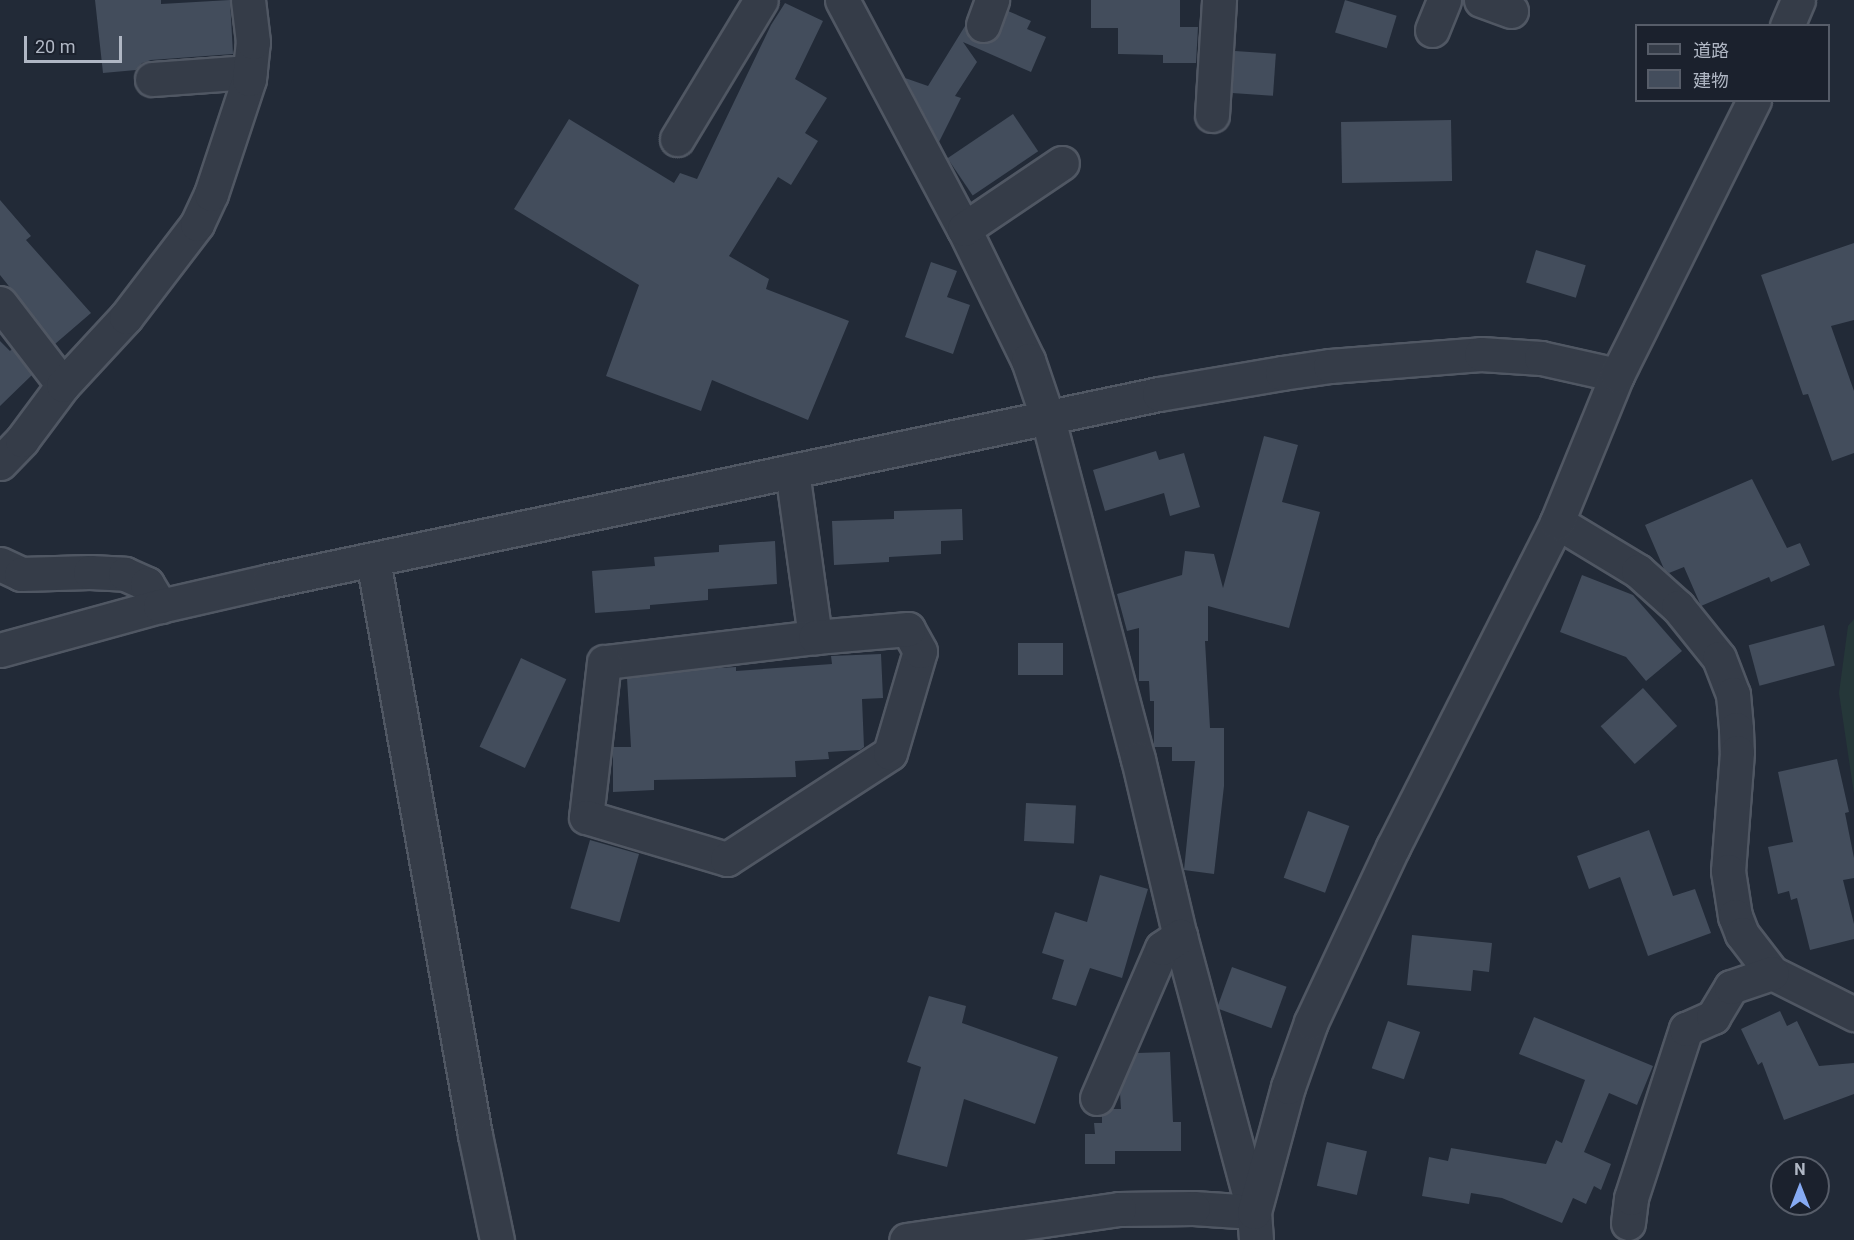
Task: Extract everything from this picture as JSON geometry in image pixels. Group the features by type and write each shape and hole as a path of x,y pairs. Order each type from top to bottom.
{"street":[{"path":"0,463 22,440 63,385 126,317 197,224 211,194 233,133 250,72 253,42 248,0"},
{"path":"677,139 761,0"},
{"path":"842,0 964,229 1028,360 1048,418 1138,759 1180,936 1255,1226"},
{"path":"1212,116 1219,0"},
{"path":"1432,30 1444,0"},
{"path":"1788,24 1798,0"},
{"path":"152,79 250,72"},
{"path":"1255,1226 1288,1087 1311,1022 1393,847 1557,522 1617,375 1753,102"},
{"path":"964,229 1062,163"},
{"path":"0,303 63,385"},
{"path":"0,650 160,606 1159,394 1282,373 1399,360 1481,354 1531,357 1617,375"},
{"path":"792,471 815,638"},
{"path":"1557,522 1638,571 1678,607 1706,641 1727,676 1735,710 1737,752 1728,872 1729,892 1742,934 1772,973 1854,1014"},
{"path":"373,560 475,1135 497,1240"},
{"path":"0,564 21,574 90,572 125,574 147,584 160,606"},
{"path":"908,629 920,651 890,753 726,859 586,817 604,662 815,638 908,629"},
{"path":"1097,1098 1162,948 1180,936"},
{"path":"1630,1210 1686,1029 1713,1017 1731,987 1772,973"},
{"path":"906,1240 1119,1209 1193,1208 1255,1226"}],"shaded area":[{"path":"1854,619 1854,794 1839,693 1848,626"}],"building":[{"path":"95,0 161,0 161,4 230,0 233,54 151,60 142,63 136,70 103,73"},
{"path":"1091,0 1180,0 1180,27 1198,27 1196,63 1163,63 1163,55 1118,54 1118,28 1091,28"},
{"path":"1345,0 1397,16 1387,48 1335,33"},
{"path":"785,3 823,21 795,79 827,98 805,133 818,141 791,185 778,177 729,256 769,279 766,289 849,321 808,420 712,380 701,411 606,376 639,285 514,209 569,119 674,183 680,173 697,179 771,25"},
{"path":"1008,11 1031,21 1027,29 1046,37 1031,72 963,42 977,62 955,96 961,98 939,142 905,78 928,86 965,26 969,38 977,43 987,43 995,40"},
{"path":"1235,51 1276,54 1273,96 1232,93"},
{"path":"1013,114 1038,151 973,195 948,158"},
{"path":"1451,120 1452,181 1342,183 1341,122"},
{"path":"0,200 31,236 26,240 91,313 55,344 0,275"},
{"path":"1854,243 1854,320 1831,326 1854,391 1854,453 1832,461 1808,394 1803,395 1761,275"},
{"path":"1536,250 1586,265 1576,298 1526,283"},
{"path":"931,262 957,271 947,297 970,305 953,354 905,337"},
{"path":"0,341 10,351 12,349 32,375 0,406"},
{"path":"1264,436 1298,445 1282,502 1320,512 1289,628 1208,606 1208,641 1205,641 1210,728 1224,728 1224,786 1214,874 1184,870 1195,761 1172,761 1172,747 1154,747 1154,701 1150,701 1149,681 1139,681 1139,628 1127,631 1117,594 1182,575 1185,551 1214,554 1223,588"},
{"path":"1156,451 1159,460 1184,453 1200,507 1170,516 1164,493 1105,511 1093,470"},
{"path":"1752,479 1787,548 1800,543 1810,565 1771,582 1769,577 1701,606 1684,567 1669,573 1664,569 1645,525"},
{"path":"962,509 963,540 941,541 941,554 889,557 889,562 834,565 832,521 894,519 894,511"},
{"path":"775,541 777,584 708,589 708,600 650,605 650,609 595,613 592,571 655,566 654,557 719,552 719,545"},
{"path":"1582,575 1633,595 1682,651 1646,681 1626,657 1560,632"},
{"path":"1824,625 1835,666 1760,686 1749,645"},
{"path":"1018,643 1063,643 1063,675 1018,675"},
{"path":"881,654 883,698 862,699 864,747 860,750 828,752 829,759 795,761 796,777 654,780 654,790 613,792 613,747 631,747 627,678 702,669 736,667 736,671 832,664 831,656"},
{"path":"521,658 566,679 525,768 480,747"},
{"path":"1643,688 1677,726 1635,764 1601,726"},
{"path":"1837,759 1849,812 1845,813 1854,858 1854,878 1843,880 1854,924 1854,939 1810,950 1797,898 1791,900 1789,891 1778,894 1768,847 1793,842 1778,772"},
{"path":"1026,803 1076,806 1074,844 1024,841"},
{"path":"1308,811 1349,826 1325,893 1284,878"},
{"path":"1649,830 1673,896 1695,889 1711,933 1648,956 1620,877 1589,889 1577,856"},
{"path":"590,840 639,854 619,922 570,908"},
{"path":"1100,875 1148,889 1122,978 1090,968 1076,1006 1052,999 1064,960 1042,953 1055,912 1087,922"},
{"path":"1412,935 1492,943 1489,972 1473,970 1471,991 1407,985"},
{"path":"1232,967 1287,987 1271,1028 1217,1008"},
{"path":"929,996 966,1006 962,1023 1058,1057 1035,1124 964,1099 947,1167 897,1154 921,1067 907,1062"},
{"path":"1780,1011 1787,1026 1797,1021 1819,1066 1854,1063 1854,1094 1784,1120 1762,1062 1758,1065 1741,1029"},
{"path":"1534,1017 1653,1066 1637,1105 1609,1093 1584,1152 1611,1164 1601,1190 1594,1186 1586,1204 1573,1198 1562,1223 1502,1198 1471,1193 1469,1204 1422,1196 1429,1157 1448,1161 1451,1148 1546,1164 1556,1140 1562,1143 1585,1080 1519,1054"},
{"path":"1388,1021 1420,1032 1404,1079 1372,1068"},
{"path":"1170,1052 1173,1122 1181,1122 1181,1151 1115,1151 1115,1164 1085,1164 1085,1134 1095,1134 1094,1123 1102,1123 1102,1115 1111,1109 1121,1109 1120,1092 1137,1053"},
{"path":"1327,1142 1367,1151 1357,1195 1317,1186"}]}
